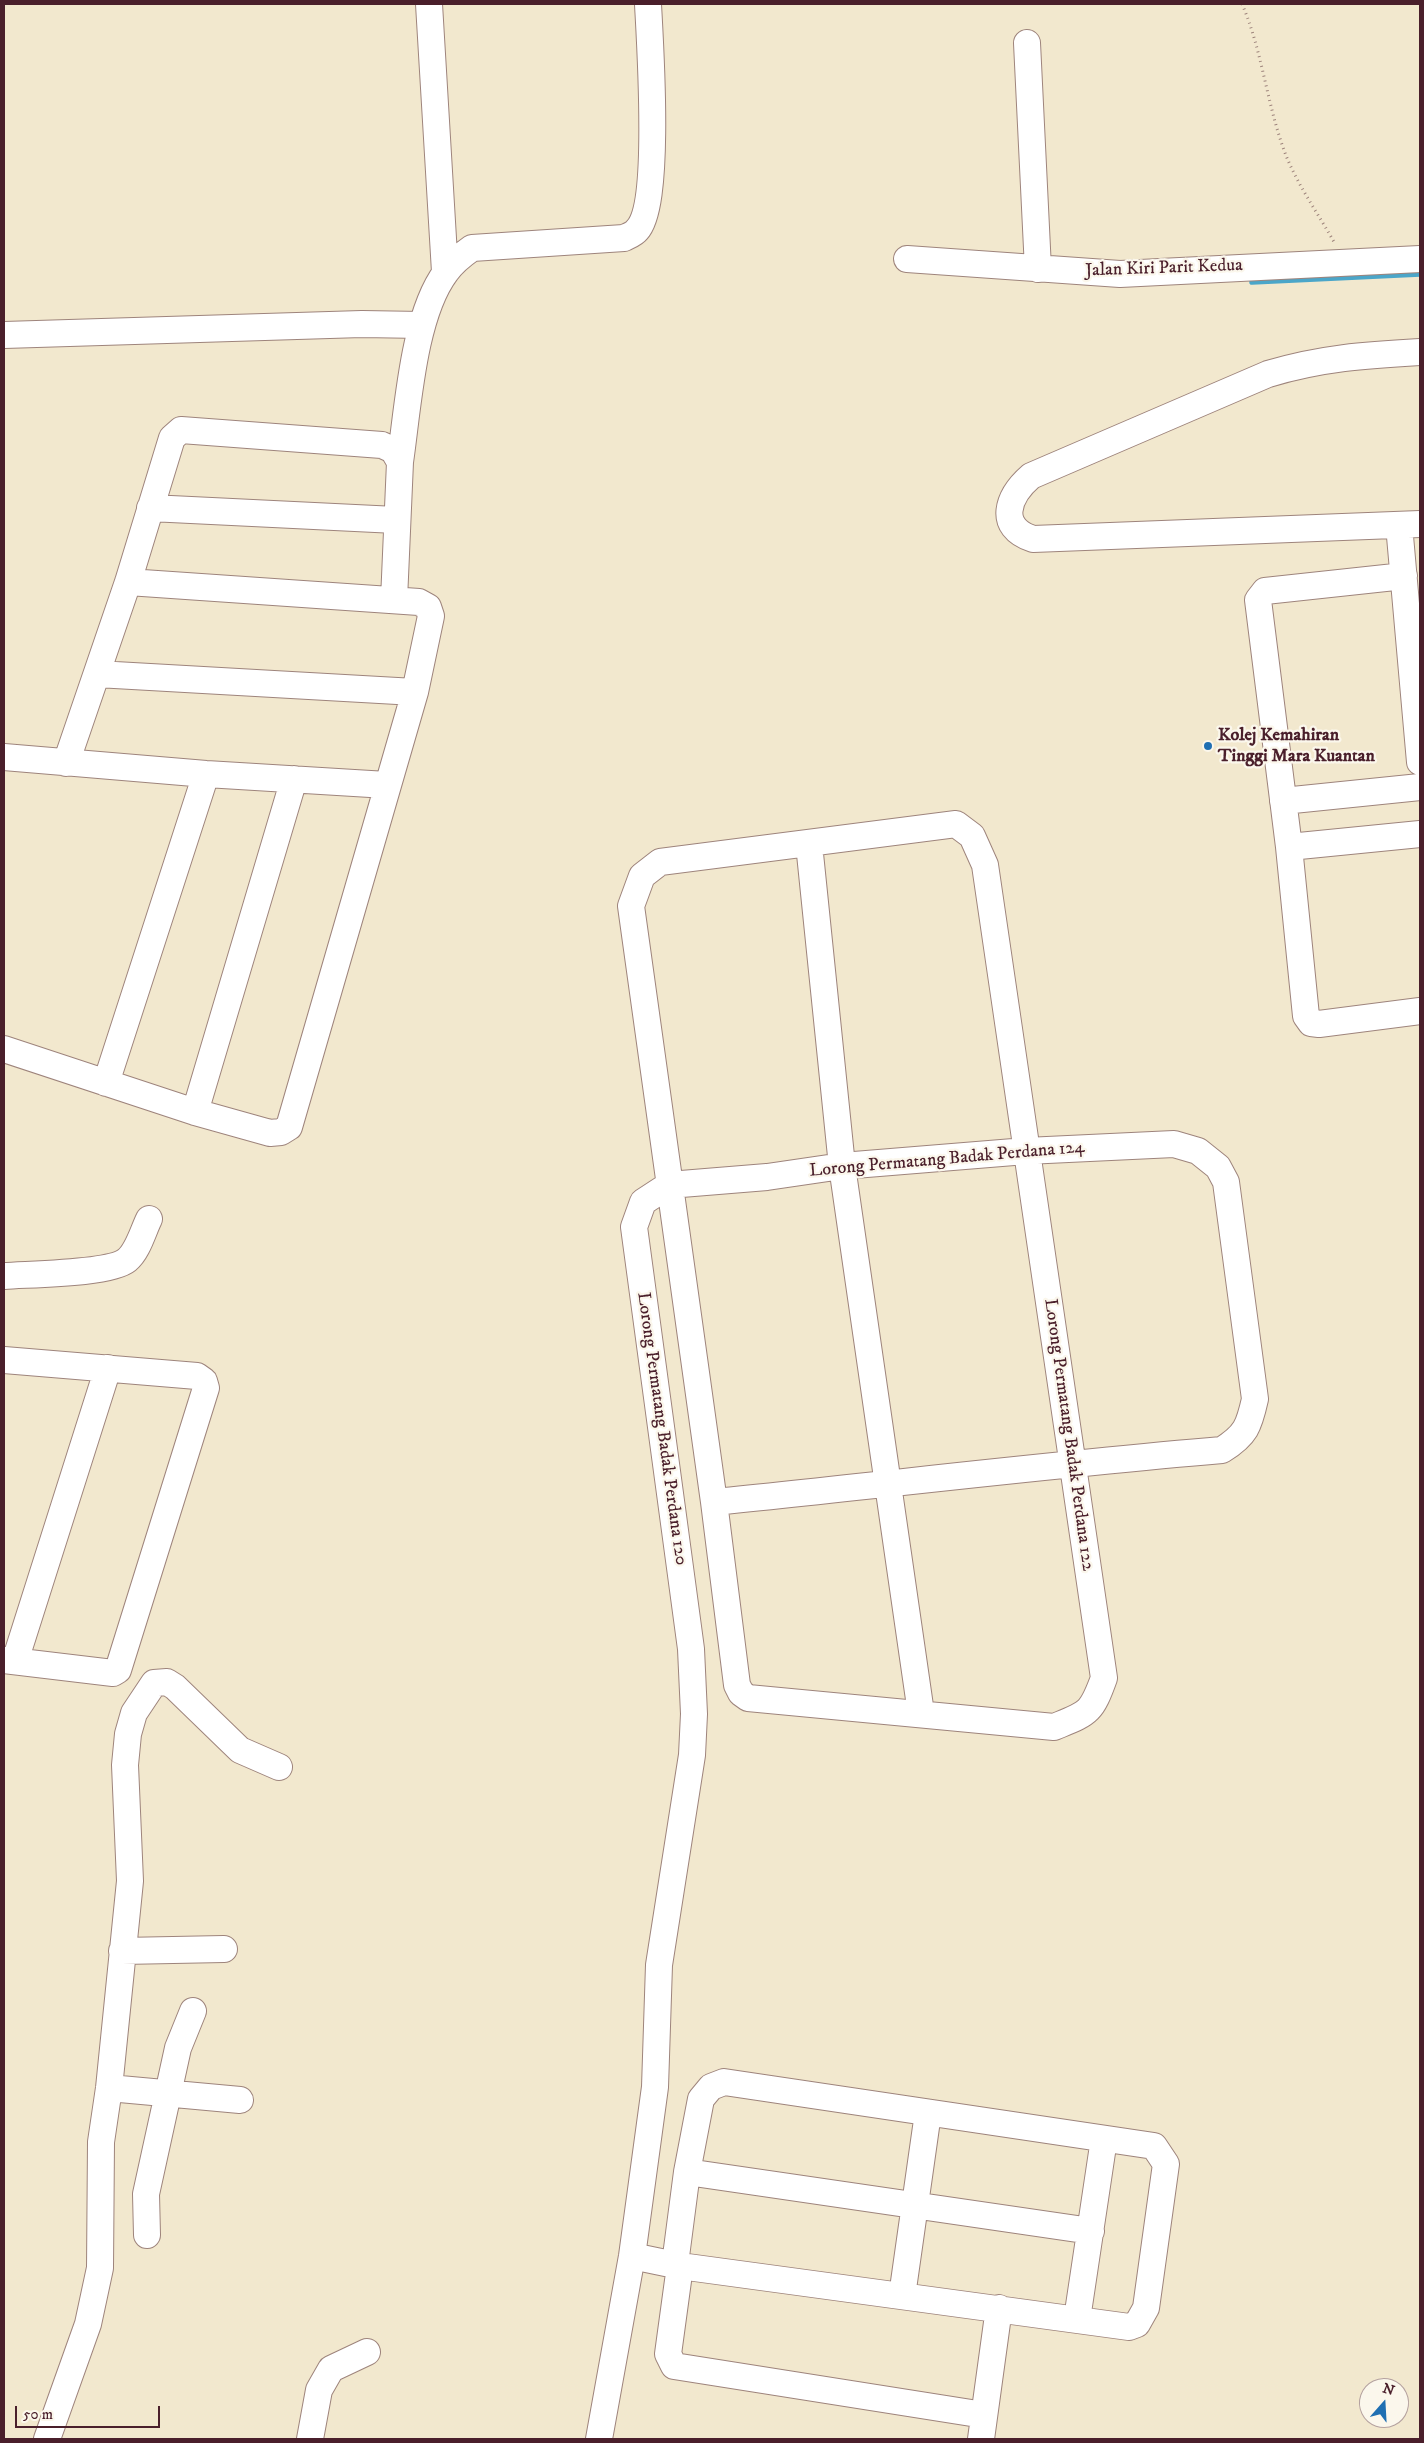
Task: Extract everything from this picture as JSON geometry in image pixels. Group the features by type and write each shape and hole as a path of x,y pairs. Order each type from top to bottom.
{"street":[{"path":"429,4 445,272"},
{"path":"394,600 400,462 422,325 445,272 459,257 472,248 624,238 637,230 644,214 651,185 648,4"},
{"path":"1027,43 1038,270"},
{"name":"Jalan Kiri Parit Kedua","path":"908,259 921,258 1038,270 1120,274 1420,259"},
{"path":"4,335 362,324 422,325"},
{"path":"1420,352 1338,357 1303,363 1268,374 1031,476 1018,487 1011,498 1010,513 1012,525 1021,535 1033,539 1410,524 1404,576 1420,762"},
{"path":"66,763 98,674 172,438 181,430 382,445 393,450 400,462"},
{"path":"150,508 396,520"},
{"path":"1404,576 1265,591 1258,600 1284,801 1306,1016 1311,1023 1319,1024 1420,1011"},
{"path":"4,1049 195,1112 270,1133 281,1132 289,1127 415,692 432,616 428,607 419,602 128,582"},
{"path":"98,674 415,692"},
{"path":"4,757 206,774 387,785"},
{"path":"106,1083 206,774"},
{"path":"195,1112 294,779"},
{"path":"1284,801 1420,787"},
{"name":"Lorong Permatang Badak Perdana 122","path":"956,824 972,836 985,864 1104,1678 1098,1696 1086,1714 1054,1727 921,1712 748,1698 741,1693 736,1685 714,1502 631,906 642,876 660,862 809,844 956,824"},
{"path":"1289,847 1420,834"},
{"path":"809,844 842,1166 921,1712"},
{"name":"Lorong Permatang Badak Perdana 124","path":"669,1185 767,1177 842,1166 1026,1151 1174,1144 1198,1151 1218,1167 1226,1182 1256,1399 1251,1418 1240,1439 1222,1450 1072,1462"},
{"name":"Lorong Permatang Badak Perdana 120","path":"599,2439 632,2256 655,2087 659,1965 692,1755 693,1688 691,1649 634,1228 643,1202 669,1185"},
{"path":"4,1276 106,1268 127,1260 149,1219"},
{"path":"5,1365 108,1368 197,1376 204,1381 206,1388 118,1670 113,1673 10,1661 108,1368"},
{"path":"714,1502 888,1485 1072,1462"},
{"path":"147,2235 146,2194 137,2091 122,1951 130,1881 124,1765 128,1734 134,1713 154,1683 167,1682 175,1687 240,1750 279,1768"},
{"path":"122,1951 224,1949"},
{"path":"48,2439 88,2324 100,2268 101,2142 137,2091 178,2048 193,2010"},
{"path":"632,2256 678,2265 999,2308 1129,2327 1137,2324 1146,2308 1166,2164 1154,2146 724,2082 711,2087 701,2099 687,2172 678,2265 668,2354 674,2366 982,2427 999,2308"},
{"path":"137,2091 240,2100"},
{"path":"902,2296 928,2113"},
{"path":"1077,2319 1104,2139"},
{"path":"687,2172 1090,2231"},
{"path":"310,2439 319,2390 331,2369 367,2352"}],"path":[{"path":"1242,4 1252,27 1266,92 1288,159 1345,262"}],"waterway":[{"path":"1252,282 1420,274"}],"place":[{"name":"Kolej Kemahiran Tinggi Mara Kuantan","path":"1208,746"}]}
